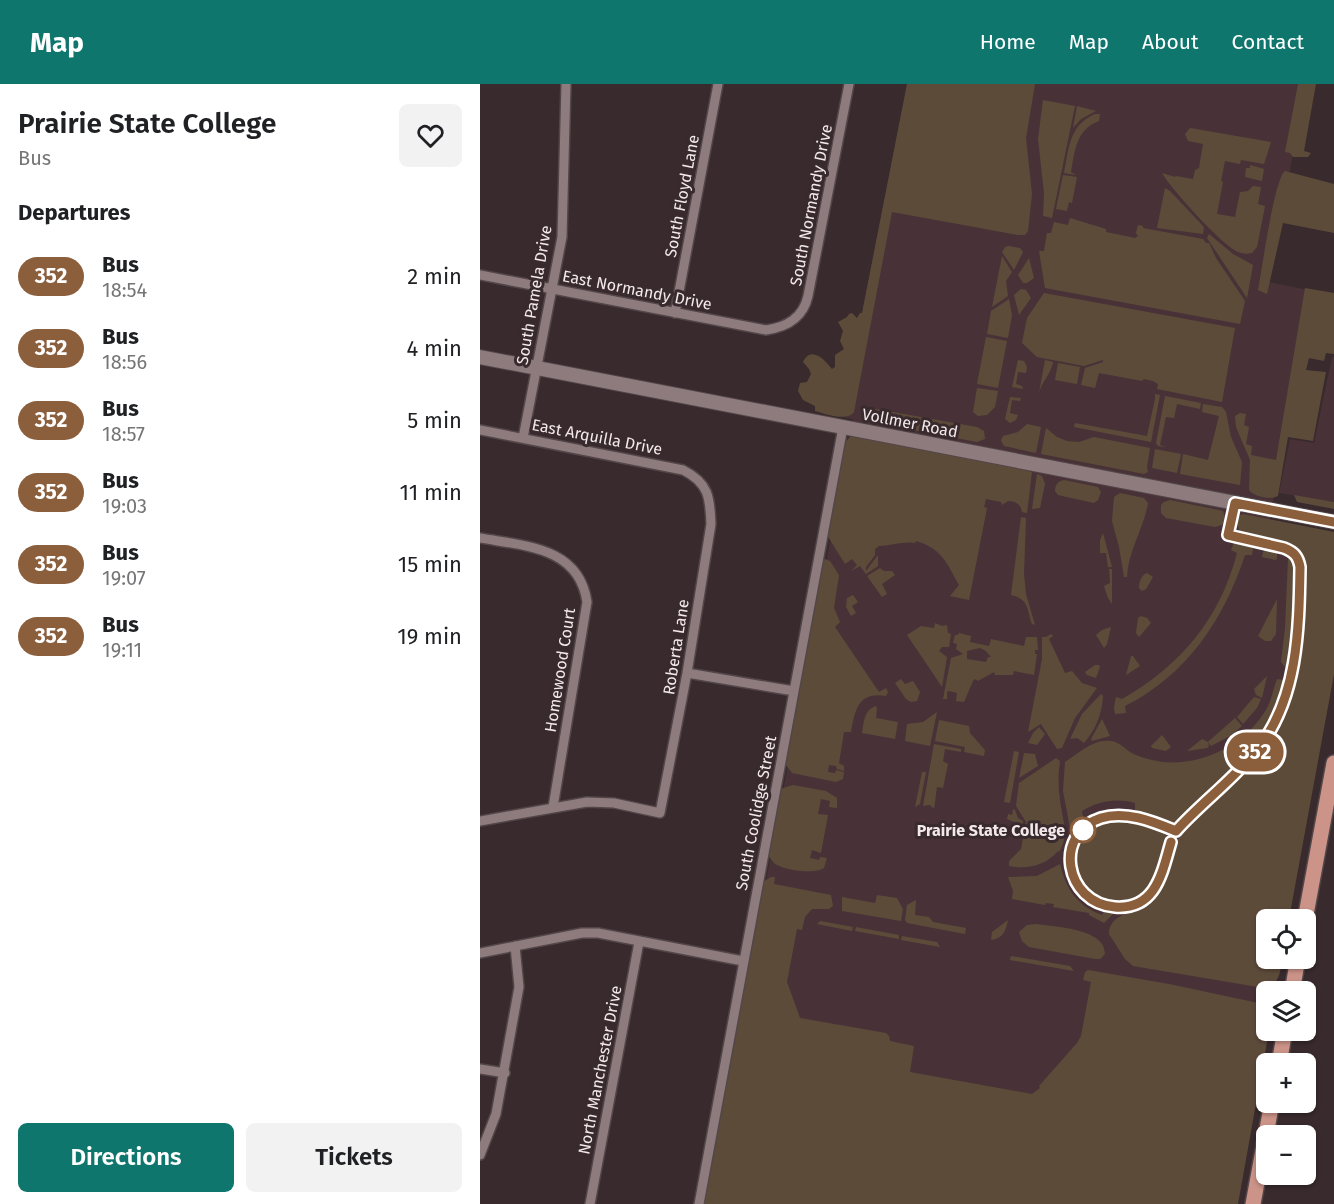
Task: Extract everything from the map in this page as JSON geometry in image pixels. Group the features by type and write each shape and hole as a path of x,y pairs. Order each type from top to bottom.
{"main road":[{"name":"Vollmer Road","path":"480,357 1334,522"},
{"path":"1307,909 1334,763"},
{"path":"1253,1204 1270,1113"}],"street":[{"name":"South Pamela Drive","path":"523,438 562,237 566,84"},
{"name":"South Floyd Lane","path":"675,313 718,84"},
{"name":"South Normandy Drive","path":"789,324 796,320 808,296 849,84"},
{"name":"East Normandy Drive","path":"480,275 766,330 789,324"},
{"name":"South Coolidge Street","path":"699,1204 843,427"},
{"name":"East Arquilla Drive","path":"480,430 677,468 694,476 704,486"},
{"name":"Roberta Lane","path":"553,807 587,802 614,803 660,813 687,673 711,524 710,499 704,486"},
{"name":"Homewood Court","path":"480,538 543,550 566,561 585,586 587,602 553,807"},
{"path":"687,673 794,691"},
{"path":"480,821 553,807"},
{"path":"480,953 582,933 598,933 743,961"},
{"name":"North Manchester Drive","path":"590,1204 639,942"},
{"path":"480,1155 496,1114 505,1073 519,987 515,946"},
{"path":"480,1069 505,1073"}],"shaded area":[{"name":"Prairie State College","path":"907,84 1306,84 1269,282 1313,291 1269,525 1334,539 1268,909 1256,909 1256,969 1278,969 1276,981 1256,981 1256,1033 705,1204 850,437 853,419 842,417"},
{"path":"907,84 1035,84 1026,138 1032,194 1028,231 1025,235 1018,235 892,212 854,412 841,417 830,415 815,411 815,406 803,400 798,391 800,383 807,382 811,374 803,362 806,357 814,354 822,358 832,369 835,367 835,355 844,349 840,341 843,331 838,322 849,314 852,313 857,318 862,313"},
{"path":"1298,84 1316,84 1304,151 1311,153 1308,157 1293,157 1290,153 1285,152"},
{"path":"1043,100 1075,106 1052,218 1043,216 1044,193 1038,139"},
{"path":"1077,106 1096,111 1081,119 1073,128"},
{"path":"1095,114 1100,114 1099,121 1085,129 1078,142 1071,172 1076,175 1064,173 1069,146 1075,131 1080,124"},
{"path":"1190,128 1271,142 1264,164 1241,160 1240,164 1225,161 1221,181 1223,182 1217,214 1235,217 1240,192 1248,191 1253,186 1261,187 1258,204 1265,206 1257,247 1252,253 1245,254 1230,247 1186,204 1162,173 1193,179 1195,170 1199,168 1203,144 1188,141 1185,134"},
{"path":"1250,165 1264,169 1262,181 1245,177 1246,168 1250,168"},
{"path":"1285,171 1334,184 1334,233 1283,223 1267,294 1258,290 1273,207"},
{"path":"1063,175 1077,177 1072,203 1069,202 1067,211 1056,209"},
{"path":"1165,188 1204,227 1203,234 1157,228"},
{"path":"1070,218 1106,229 1106,232 1135,238 1138,236 1136,233 1138,225 1143,228 1203,239 1209,243 1216,258 1245,301 1240,324 1045,288 1039,251 1044,251 1047,233 1051,233 1054,222 1068,225"},
{"path":"1209,234 1233,254 1253,265 1247,298 1207,238"},
{"path":"1005,247 1020,248 1023,252 1014,270 1002,252"},
{"path":"1002,256 1012,272 1006,281 1008,296 992,307"},
{"path":"1029,258 1034,278 1023,283 1018,275"},
{"path":"1305,288 1334,293 1334,354 1326,353 1324,361 1309,358 1306,370 1326,372 1313,441 1288,437 1278,496 1263,497 1249,490 1250,460 1236,427 1235,416 1240,413 1246,414 1244,425 1249,427 1246,444 1252,446 1251,455 1276,460"},
{"path":"1021,289 1026,290 1031,298 1019,315 1014,295"},
{"path":"1044,293 1235,328 1222,402 1157,389 1158,384 1153,381 1099,373 1095,388 1081,385 1085,368 1103,362 1103,360 1084,366 1037,357 1022,343 1027,318"},
{"path":"1009,299 1012,315 1008,338 987,334 991,311"},
{"path":"986,337 1007,341 998,388 977,384"},
{"path":"1332,357 1334,357 1334,502 1279,493 1290,439 1314,443"},
{"path":"1018,360 1024,361 1027,367 1026,373 1018,372 1016,384 1022,386 1023,389 1012,387"},
{"path":"1045,360 1053,362 1039,393"},
{"path":"1058,363 1080,367 1077,384 1055,380"},
{"path":"977,388 998,391 995,407 987,415 978,416 973,412"},
{"path":"1155,394 1160,395 1151,442 1074,427 1075,423 1147,436"},
{"path":"1165,396 1201,403 1200,409 1177,404 1174,418 1166,417 1160,445 1166,447 1158,446 1156,443"},
{"path":"1010,397 1021,398 1020,401 1012,400 1010,413 1018,415 1016,420 1010,423 1005,419"},
{"path":"1203,404 1222,407 1226,412 1231,437 1242,462 1240,485 1180,474 1183,454 1208,460 1219,416 1202,412"},
{"path":"870,408 977,427 984,431 985,439 977,442 871,422 865,416"},
{"path":"1027,424 1041,427 1036,453 1004,446 1001,440 1003,436 1018,432"},
{"path":"1046,428 1057,437 1067,441 1079,442 1094,437 1150,448 1148,472 1144,474 1041,454"},
{"path":"851,436 992,462 1032,472 1027,513 1022,512 1017,503 1008,501 1002,505 1001,502 986,499 984,507 987,508 969,600 950,596 959,585 947,564 932,548 916,541 915,543 879,546 875,549 875,555 866,567 866,571 878,555 878,566 866,574 860,566 851,571 857,565 852,559 845,564 827,535 844,443"},
{"path":"1155,449 1181,454 1177,473 1152,468"},
{"path":"1037,474 1042,476 1045,484 1040,508 1032,509"},
{"path":"1064,480 1098,487 1101,492 1098,500 1094,503 1058,495 1055,491 1056,487"},
{"path":"1120,493 1144,498 1148,503 1130,558 1127,577 1124,577 1112,521 1114,497"},
{"path":"1294,495 1334,502 1334,509 1297,502"},
{"path":"1170,500 1223,511 1226,520 1222,525 1215,527 1166,518 1161,513 1161,505"},
{"path":"1243,514 1334,532 1334,674 1291,909 1256,909 1256,969 1281,969 1280,973 1276,981 1256,981 1256,987 1133,966 1125,959 1109,934 1115,920 1144,906 1156,897 1164,883 1181,834 1261,752 1277,730 1290,700 1300,651 1305,581 1304,559 1292,544 1240,532 1236,521 1238,516"},
{"path":"1021,517 1026,518 1024,574 1026,594 1035,625 1032,624 1022,599 1011,595"},
{"path":"1103,533 1112,567 1108,567 1106,553 1100,553 1100,540"},
{"path":"1234,543 1253,548 1252,555 1245,555 1214,623 1185,661 1167,678 1125,706 1126,713 1115,714 1116,697 1122,699 1162,672 1195,638 1220,599 1230,577 1237,553 1231,550"},
{"path":"1267,549 1277,552 1277,559 1262,557 1263,552"},
{"path":"1288,558 1294,562 1294,614 1288,665 1285,667 1281,662"},
{"path":"825,559 830,561 839,575 834,608 840,622 835,627 879,692 886,688 888,692 886,696 869,696 856,710 851,732 844,732 839,763 844,766 844,771 829,765 828,772 835,773 836,770 844,772 843,779 836,782 792,773 785,764 822,561"},
{"path":"880,568 884,571 892,571 895,575 882,584 887,594 882,597 867,576"},
{"path":"1109,569 1112,569 1112,604 1104,586 1110,583"},
{"path":"1147,573 1153,577 1146,589 1142,591 1139,588 1140,582 1143,575"},
{"path":"853,595 858,602 852,606 856,613 851,616 846,607 847,598"},
{"path":"1277,599 1276,634 1271,641 1265,641 1258,636"},
{"path":"1141,616 1147,618 1151,623 1139,637 1136,633 1138,618"},
{"path":"935,623 942,626 947,625 948,633 951,634 949,647 942,647 939,651 947,657 942,687 907,635 921,626 934,628"},
{"path":"1111,627 1107,644 1104,648 1096,635"},
{"path":"959,633 971,636 970,642 989,646 991,639 1024,646 1026,637 1037,637 1038,650 1035,650 1037,654 1034,675 1014,671 1013,675 995,675 994,672 978,681 975,679 973,681 964,702 956,701 957,693 949,691 947,699 943,699 951,658 963,654 956,649 957,644 953,643 955,635","holes":["980,648 991,657 988,657 986,662 967,659 967,651"]},
{"path":"1051,634 1053,636 1049,639 1065,673 1072,671 1082,683 1097,688 1075,718 1062,748 1057,749 1041,724 1028,732 1042,659 1042,637"},
{"path":"1131,656 1140,666 1126,675"},
{"path":"1095,665 1100,667 1096,678 1085,672"},
{"path":"1267,676 1262,698 1256,695 1254,689"},
{"path":"901,679 905,684 913,681 920,692 917,701 911,702 906,699 895,683"},
{"path":"1277,679 1284,680 1284,684 1270,724 1262,737 1230,775 1181,819 1170,823 1135,812 1135,803 1114,801 1101,803 1082,811 1083,817 1078,818 1070,828 1063,791 1065,762 1086,748 1104,741 1116,742 1141,757 1167,762 1183,762 1214,754 1242,737 1254,726 1268,705"},
{"path":"1101,694 1103,696 1100,715 1088,738 1084,743 1077,738 1070,739 1082,714"},
{"path":"1254,697 1261,699 1257,708 1243,724 1237,717"},
{"path":"876,706 876,718 898,722 895,739 862,733 867,713"},
{"path":"937,712 930,746 905,741 907,724 923,722"},
{"path":"1235,718 1242,726 1230,736 1211,746 1208,742"},
{"path":"1102,719 1110,736 1092,741 1091,739"},
{"path":"939,720 969,726 970,733 985,750 984,756 964,752 965,747 935,741"},
{"path":"1039,727 1045,734 1037,745 1028,743 1033,733"},
{"path":"1162,735 1171,747 1166,751 1151,746"},
{"path":"1202,739 1208,742 1207,748 1187,751"},
{"path":"934,744 961,749 961,752 945,749 943,761 948,764 943,788 937,787 934,809 930,805 923,806"},
{"path":"1014,751 1019,752 1010,803 1004,802"},
{"path":"1024,753 1035,754 1038,766 1019,778"},
{"path":"1056,758 1060,761 1059,790 1065,833 1059,852 1035,866 1009,866 1009,861 1021,849 1026,822 1016,806 1019,783"},
{"path":"922,772 926,772 920,804 915,807"},
{"path":"793,785 826,791 837,798 837,808 829,807 830,801 821,799 818,814 828,815 821,853 812,850 810,858 819,860 820,857 827,858 824,868 820,870 788,869 776,864 768,855 780,789"},
{"path":"1013,809 1018,818 1023,821 1021,835 1014,834 1018,829 1017,823 1007,819 1008,814 1012,815"},
{"path":"1109,821 1140,823 1167,835 1149,890 1138,898 1124,902 1106,901 1091,894 1082,883 1076,869 1076,854 1081,840 1092,828"},
{"path":"1060,864 1069,889 1079,902 1102,915 1104,911 1114,913 1104,923 1089,913 1053,907 1054,904 1046,903 1045,905 1012,899 1013,891 1008,877 1037,876"},
{"path":"775,877 774,884 831,895 833,906 829,909 812,909 805,917 802,930 797,929 787,982 800,1018 886,1033 890,1041 914,1046 910,1072 1032,1094 1040,1088 1039,1086 1081,1036 1091,982 1083,980 1088,970 1256,1003 1256,1041 1267,1041 1265,1053 1256,1053 1256,1104 1238,1204 704,1204 763,882"},
{"path":"877,895 897,898 903,909 901,921 842,911 842,897 875,903"},
{"path":"916,900 915,915 929,917 933,922 966,928 965,934 907,923 905,920 907,905"},
{"path":"1008,920 1003,933 991,940 992,932"},
{"path":"820,921 853,927 852,931 817,924"},
{"path":"1036,924 1078,930 1088,934 1103,945 1105,954 1100,959 1095,959 1029,947 1022,941 1019,932 1027,925"},
{"path":"856,927 899,935 899,939 855,931"},
{"path":"902,936 937,942 940,947 901,940"},
{"path":"1011,956 1070,966 1074,971 1010,960"}],"bus line":[{"name":"352","path":"1171,842 1153,892 1135,905 1117,908 1098,904 1083,894 1074,880 1070,859 1073,845 1089,823 1118,815 1157,823 1176,831 1234,776 1258,749 1282,711 1298,634 1300,567 1298,557 1292,551 1284,548 1228,535 1235,503 1334,522"}],"place":[{"name":"Prairie State College","path":"1083,830"}]}
